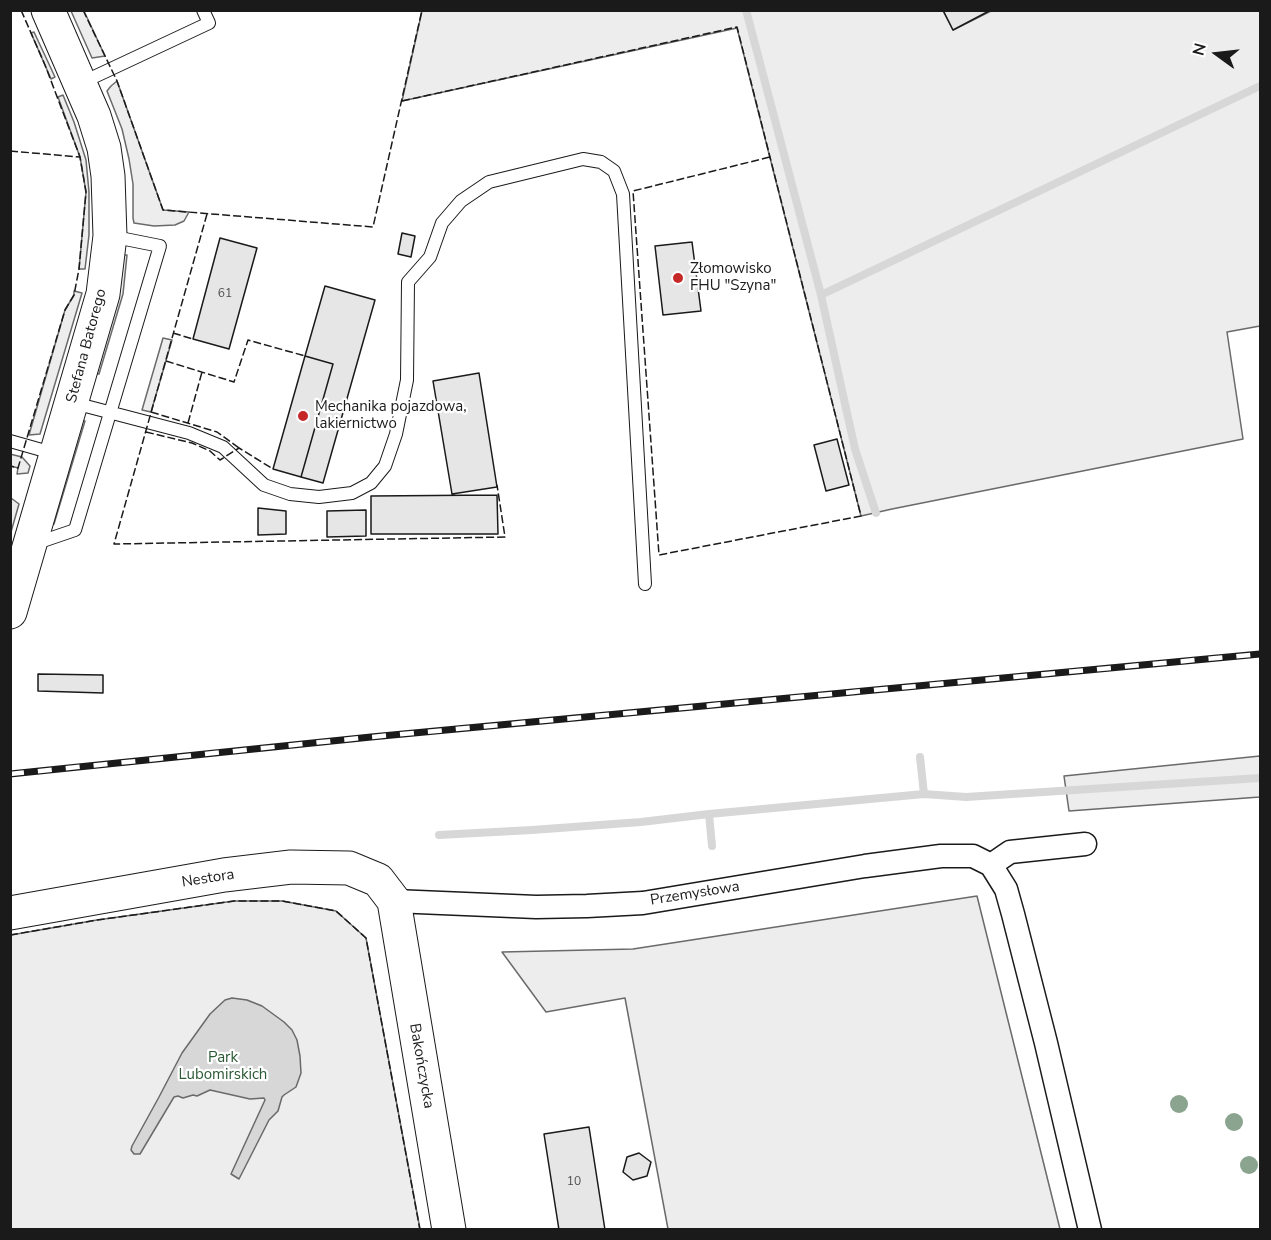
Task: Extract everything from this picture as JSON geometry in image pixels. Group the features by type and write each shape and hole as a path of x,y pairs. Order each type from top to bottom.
{"street":[{"name":"Stefana Batorego","path":"10,612 103,294 110,236 108,176 104,148 81,83 48,10"},
{"path":"1085,844 1010,852 991,866 1006,889 1013,914 1090,1230"},
{"name":"Przemysłowa","path":"394,901 536,908 643,903 865,866 940,856 973,856 991,866"},
{"name":"Nestora","path":"10,913 224,875 291,867 350,868 378,880 394,901"},
{"name":"Bakończycka","path":"394,901 449,1230"}],"lane":[{"path":"81,83 209,23 203,10"},
{"path":"72,402 189,433 223,447 264,485 290,494 319,496 352,493 371,483 386,466 396,434 407,380 408,282 430,257 442,223 461,201 489,182 583,159 601,162 614,171 623,194 645,584"},
{"path":"30,545 75,530 160,246 110,236"},
{"path":"10,441 57,454"}],"green space":[{"path":"71,11 84,11 105,56 92,58"},
{"path":"422,11 943,11 953,30 991,11 1260,11 1260,326 1227,332 1243,439 861,516 737,28 402,101"},
{"path":"34,32 55,77 51,79 31,33"},
{"path":"117,81 163,210 189,212 184,221 175,225 154,226 134,223 133,184 129,159 122,129 107,91"},
{"path":"63,95 86,160 89,235 85,269 79,269 86,192 80,157 58,97"},
{"path":"121,255 127,255 123,294 99,374 93,373"},
{"path":"74,291 82,293 40,434 29,435 65,310"},
{"path":"163,338 172,340 151,412 142,410"},
{"path":"80,420 85,421 54,524 49,523"},
{"path":"10,454 22,457 30,466 28,473 17,474 18,468 11,466"},
{"path":"11,498 19,504 11,532"},
{"path":"1260,756 1260,797 1069,811 1064,776"},
{"path":"977,896 1060,1229 668,1229 625,998 546,1012 502,952 633,949"},
{"name":"Park Lubomirskich","path":"234,901 282,901 336,911 366,938 420,1229 11,1230 11,935 97,920"}],"shaded area":[{"path":"232,998 247,1000 262,1006 292,1030 297,1040 301,1073 296,1087 282,1097 278,1111 269,1120 239,1179 231,1174 264,1098 250,1099 210,1090 197,1096 174,1097 140,1154 134,1154 131,1150 132,1146 182,1053 210,1014 225,1000"}],"building":[{"path":"943,10 991,10 953,30"},
{"path":"402,233 415,236 411,257 398,254"},
{"path":"220,238 257,248 229,349 193,339"},
{"name":"Złomowisko FHU \"Szyna\"","path":"692,242 701,311 663,315 655,246"},
{"path":"325,286 375,300 323,483 301,477 333,364 305,356"},
{"name":"Mechanika pojazdowa, lakiernictwo","path":"305,356 333,364 301,477 273,469"},
{"path":"479,373 497,487 452,494 433,381"},
{"path":"837,439 849,485 826,491 814,445"},
{"path":"497,495 498,534 371,534 371,496"},
{"path":"258,508 286,511 286,534 258,535"},
{"path":"366,510 366,536 327,537 327,511"},
{"path":"38,674 103,675 103,693 38,691"},
{"path":"589,1127 605,1230 559,1230 544,1134"},
{"path":"639,1153 651,1162 647,1176 633,1180 623,1172 627,1157"}],"waterway":[{"path":"746,10 821,295 855,449 876,513"},
{"path":"821,295 1260,86"},
{"path":"920,757 924,794 966,797 1260,778"},
{"path":"439,835 641,822 924,794"},
{"path":"709,814 712,846"}],"railway":[{"path":"10,774 371,737 1260,654"}],"fence":[{"path":"21,10 80,157"},
{"path":"83,10 117,81 163,210 373,227 422,10"},
{"path":"402,101 737,27 770,157 861,516 659,555 633,191 770,157"},
{"path":"10,151 80,157 86,192 79,269 74,295 65,310 18,468 10,466"},
{"path":"207,214 114,544 505,537 497,485"},
{"path":"173,333 193,339"},
{"path":"166,361 234,382 248,340 305,356"},
{"path":"188,423 202,372"},
{"path":"151,412 217,432 239,448"},
{"path":"146,432 192,443 210,451 220,460 239,448 273,469"},
{"path":"10,935 234,901 282,901 336,911 366,938 420,1230"}],"place":[{"name":"Złomowisko FHU \"Szyna\"","path":"678,278"},
{"name":"Mechanika pojazdowa, lakiernictwo","path":"303,416"}]}
